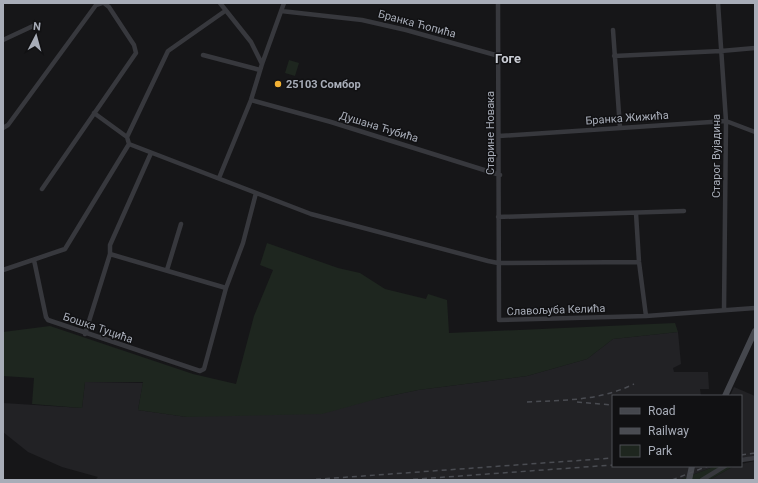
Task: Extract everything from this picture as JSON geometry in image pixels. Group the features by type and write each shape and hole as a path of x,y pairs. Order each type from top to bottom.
{"main road":[{"path":"724,395 755,331"},
{"path":"689,480 692,467"}],"street":[{"path":"3,128 8,125 96,5 103,3 109,7 134,45 136,53 42,189"},
{"path":"220,3 224,11 251,42 262,64"},
{"path":"219,178 251,100 284,3"},
{"name":"Старине Новака","path":"498,3 500,175 498,263"},
{"name":"Старог Вујадина","path":"718,3 726,121 724,310"},
{"path":"3,270 65,250 129,144 128,136 168,51 224,11"},
{"name":"Бранка Ћопића","path":"281,11 362,20 406,30 499,56"},
{"path":"3,40 33,26"},
{"path":"613,30 620,128"},
{"path":"614,56 755,48"},
{"path":"202,55 260,70"},
{"name":"Душана Ћубића","path":"251,100 330,122 500,175"},
{"path":"94,113 128,136"},
{"name":"Бранка Жижића","path":"499,136 726,121 755,132"},
{"path":"129,144 311,214 355,227 498,263 639,262"},
{"path":"85,334 110,254 110,245 151,153"},
{"path":"110,254 226,288 243,243 256,193"},
{"path":"498,217 684,211"},
{"path":"636,213 639,262 646,316"},
{"path":"167,270 181,224"},
{"name":"Бошка Туцића","path":"34,260 46,317 52,322 196,371 202,371 226,288"},
{"name":"Славољуба Келића","path":"498,263 499,320 646,316 755,308"},
{"path":"742,460 755,458"},
{"path":"702,480 723,467"}],"shaded area":[{"path":"678,332 681,364 673,368 674,372 708,372 709,389 700,389 701,395 612,395 612,467 713,467 679,480 95,480 98,477 62,467 28,452 3,432 3,403 82,408 85,382 143,383 138,410 187,417 380,398 418,390 527,376 587,359 613,339"},
{"path":"734,387 755,396 755,456 742,458 742,395 730,395"},
{"path":"755,461 755,480 709,480 732,467 742,467 742,464"}],"green space":[{"path":"289,60 299,63 295,76 285,73"},
{"path":"267,243 338,268 360,273 385,289 426,299 428,294 447,300 449,333 675,323 678,332 613,339 587,359 527,376 418,390 380,398 322,414 187,417 138,410 143,382 85,382 82,408 32,404 34,378 3,376 3,332 50,326 193,374 236,384 254,316 273,270 260,265"},
{"path":"713,467 732,467 709,480 679,480"}],"railway":[{"path":"527,402 595,397 621,390 634,384"},
{"path":"577,402 612,405"},
{"path":"742,455 755,453"},
{"path":"307,480 612,458"},
{"path":"404,480 612,465"},
{"path":"672,480 705,467"}],"place":[{"name":"25103 Сомбор","path":"278,84"}],"district":[{"name":"Гоге","path":"508,58"}]}
